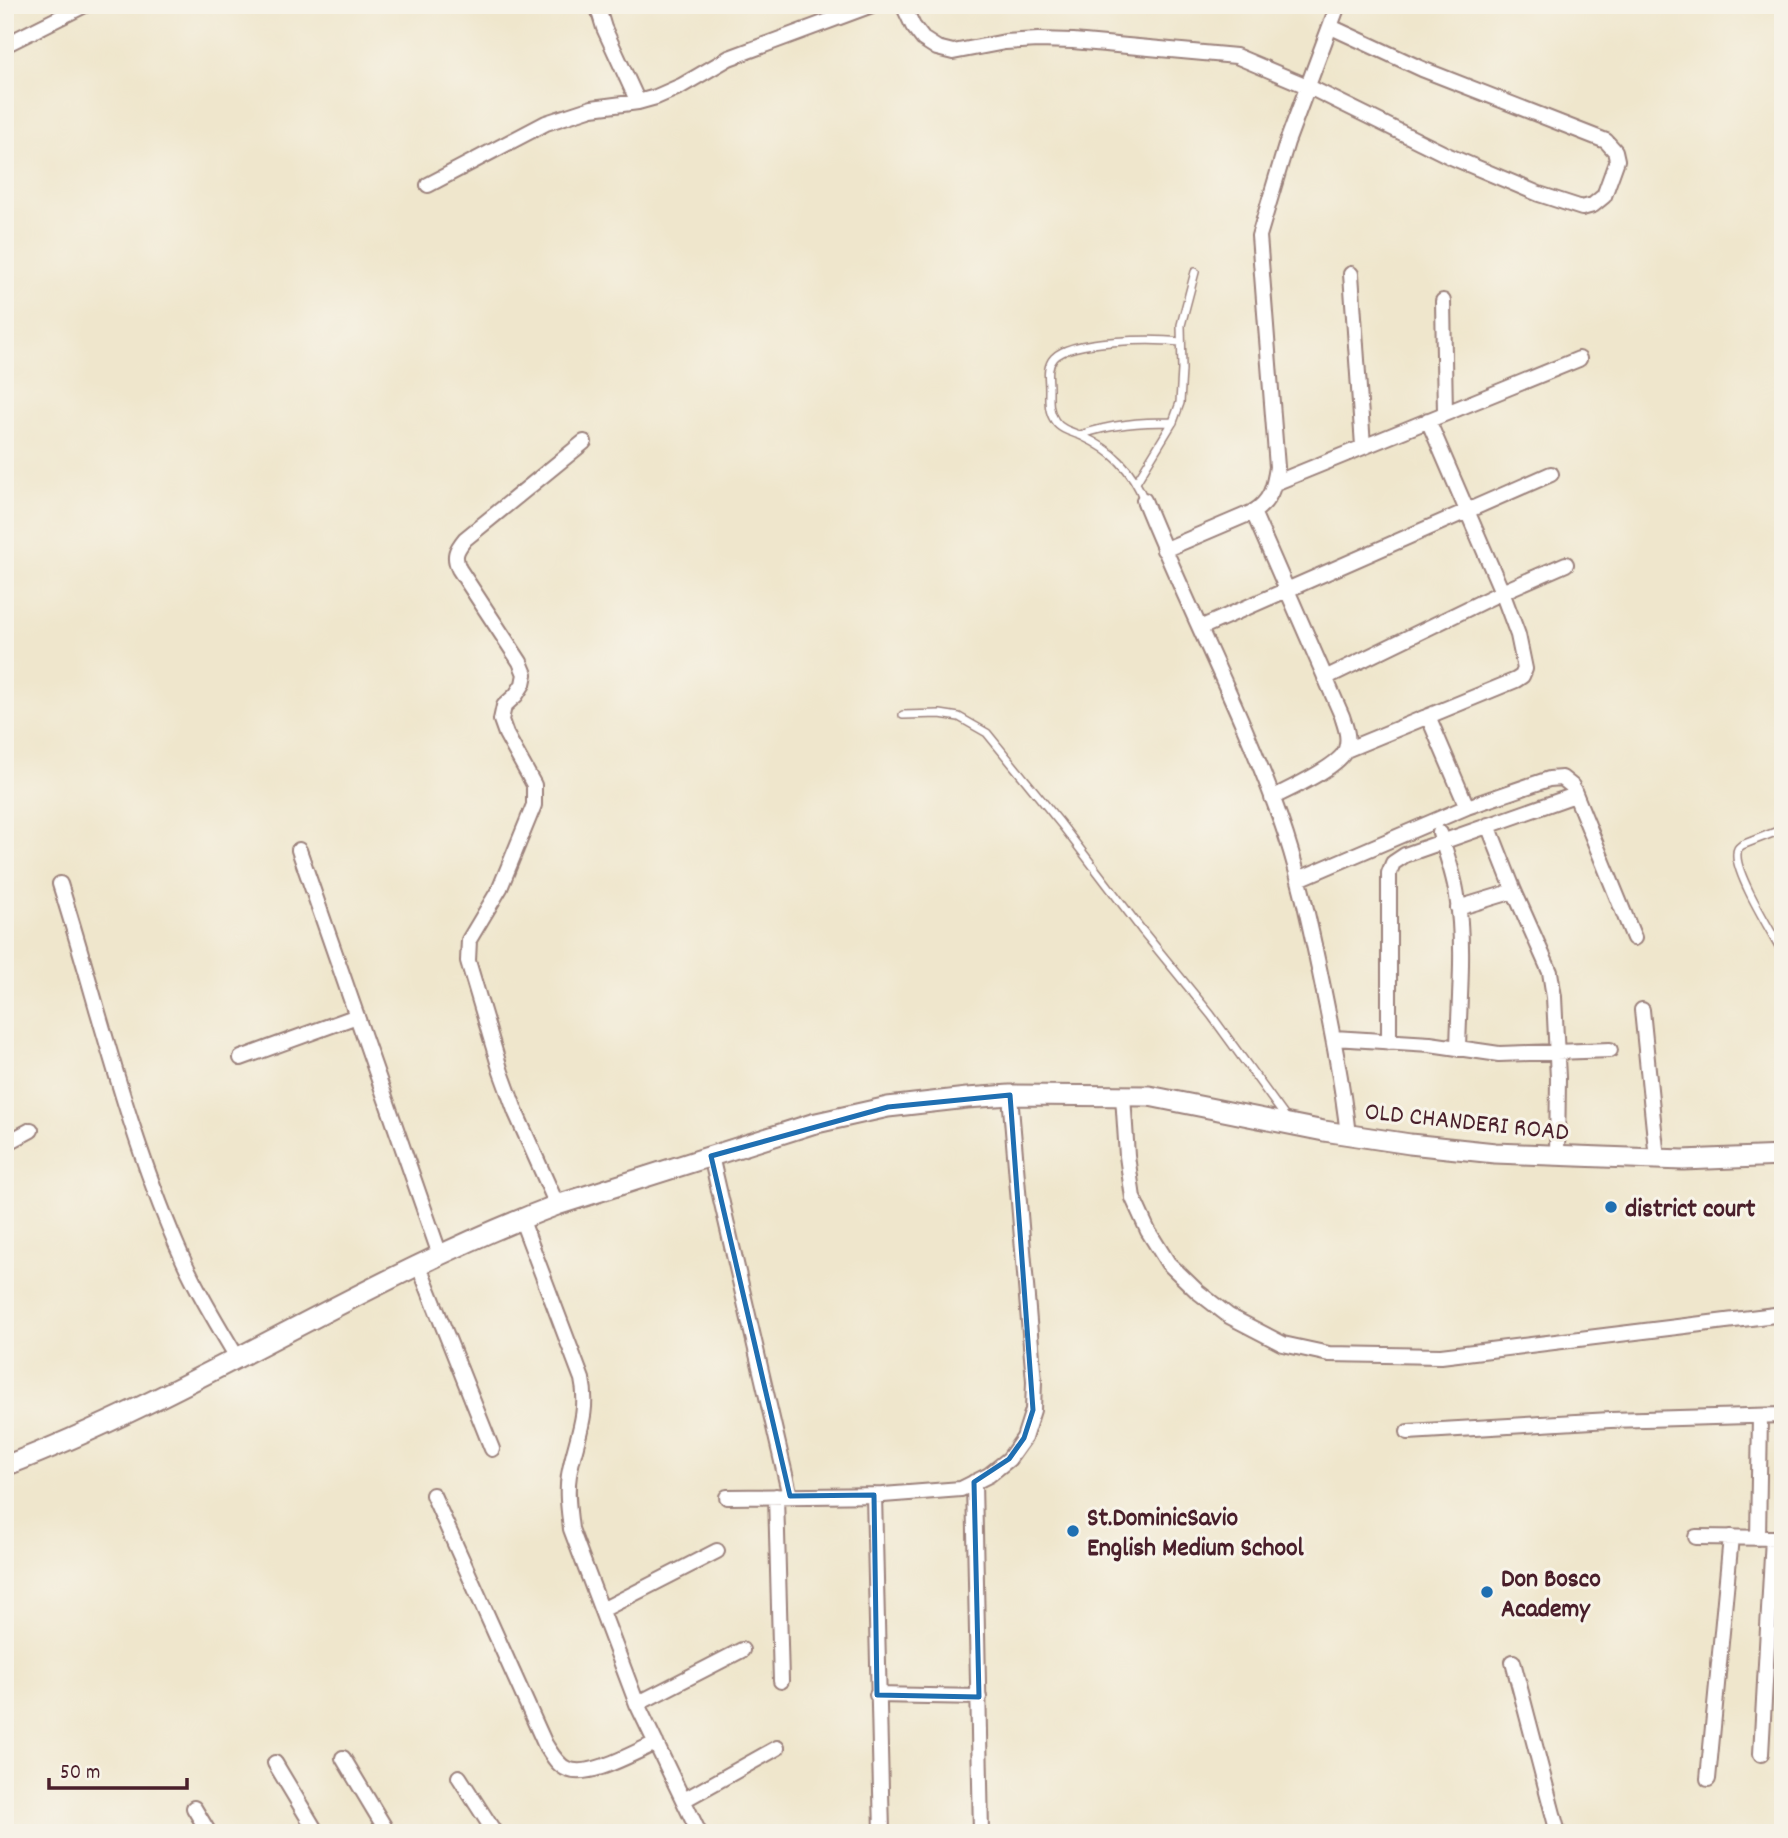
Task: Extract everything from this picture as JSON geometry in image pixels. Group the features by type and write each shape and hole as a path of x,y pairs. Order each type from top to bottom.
{"street":[{"path":"5,45 85,5"},
{"path":"597,5 604,28 638,102"},
{"path":"428,185 546,123 593,108 638,102 681,86 729,58 872,5"},
{"path":"903,5 912,26 923,39 937,48 953,52 1005,42 1038,40 1236,56 1307,86 1449,156 1539,194 1583,208 1593,205 1604,196 1617,160 1615,151 1606,141 1422,69 1331,27"},
{"path":"1164,550 1253,512 1271,495 1275,483 1277,467 1259,236 1287,142 1338,5"},
{"path":"1351,274 1363,446"},
{"path":"1443,301 1445,413"},
{"path":"1275,483 1579,359"},
{"path":"1272,798 1337,761 1346,750 1522,676 1525,669 1502,592 1428,420"},
{"path":"557,1205 501,1072 468,961 468,940 500,888 534,805 534,785 501,720 504,706 523,684 524,674 520,662 459,569 455,558 457,549 465,539 584,442"},
{"path":"1200,628 1551,474"},
{"path":"1144,500 1252,746 1272,798 1309,918 1340,1069 1349,1135"},
{"path":"1253,512 1348,736 1346,750"},
{"path":"1325,678 1566,564"},
{"path":"1428,716 1467,807"},
{"path":"1298,880 1467,807 1556,778 1567,781 1575,795 1634,938"},
{"path":"1389,1042 1390,867 1405,855 1442,840 1575,795"},
{"path":"1435,820 1454,881 1458,908 1458,1049"},
{"path":"1488,825 1550,972 1557,1052 1557,1156"},
{"path":"299,850 440,1255"},
{"path":"60,884 104,1035 158,1199 201,1297 238,1359"},
{"path":"1458,908 1514,891"},
{"path":"1642,1010 1657,1159"},
{"path":"241,1058 357,1016"},
{"path":"1334,1038 1430,1044 1499,1054 1610,1051"},
{"path":"727,1497 874,1495 961,1489 989,1475 1009,1459 1024,1438 1033,1410 1034,1381 1010,1096"},
{"name":"OLD CHANDERI ROAD","path":"5,1466 117,1419 440,1255 521,1218 811,1124 888,1107 1010,1096 1136,1096 1349,1135 1495,1153 1657,1159 1783,1156"},
{"path":"1136,1096 1126,1156 1133,1198 1148,1231 1168,1263 1198,1292 1229,1317 1283,1344 1329,1354 1441,1356 1783,1314"},
{"path":"5,1144 31,1130"},
{"path":"711,1156 783,1496 781,1681"},
{"path":"521,1218 586,1396 585,1412 569,1476 568,1503 572,1529 637,1704 699,1833"},
{"path":"419,1266 492,1449"},
{"path":"1408,1432 1610,1420 1783,1415"},
{"path":"1760,1416 1771,1538 1761,1754"},
{"path":"974,1482 981,1833"},
{"path":"433,1495 545,1744 554,1758 565,1768 578,1772 597,1769 656,1743"},
{"path":"874,1495 881,1833"},
{"path":"1696,1536 1771,1538"},
{"path":"1708,1779 1731,1537"},
{"path":"601,1610 717,1551"},
{"path":"637,1704 742,1650"},
{"path":"1513,1662 1558,1833"},
{"path":"877,1695 979,1698"},
{"path":"684,1800 778,1748"},
{"path":"343,1758 388,1833"},
{"path":"275,1763 317,1833"},
{"path":"459,1777 495,1833"},
{"path":"194,1808 209,1833"}],"lane":[{"path":"1137,481 1173,422 1180,403 1181,325 1195,272"},
{"path":"1144,500 1137,481 1114,455 1102,446 1065,430 1055,422 1050,410 1049,367 1054,358 1064,350 1079,345 1160,340 1180,342"},
{"path":"1079,435 1109,425 1136,421 1173,422"},
{"path":"903,715 940,714 959,717 987,733 1061,824 1140,929 1211,1015 1291,1124"},
{"path":"1783,829 1742,845 1736,855 1752,895 1783,953"}],"highlighted area":[{"path":"1010,1095 1033,1410 1024,1438 1009,1459 974,1482 979,1697 877,1695 874,1495 790,1496 711,1156 888,1107"}],"place":[{"name":"district court","path":"1611,1207"},
{"name":"St.DominicSavio English Medium School","path":"1073,1531"},
{"name":"Don Bosco Academy","path":"1487,1592"}]}
